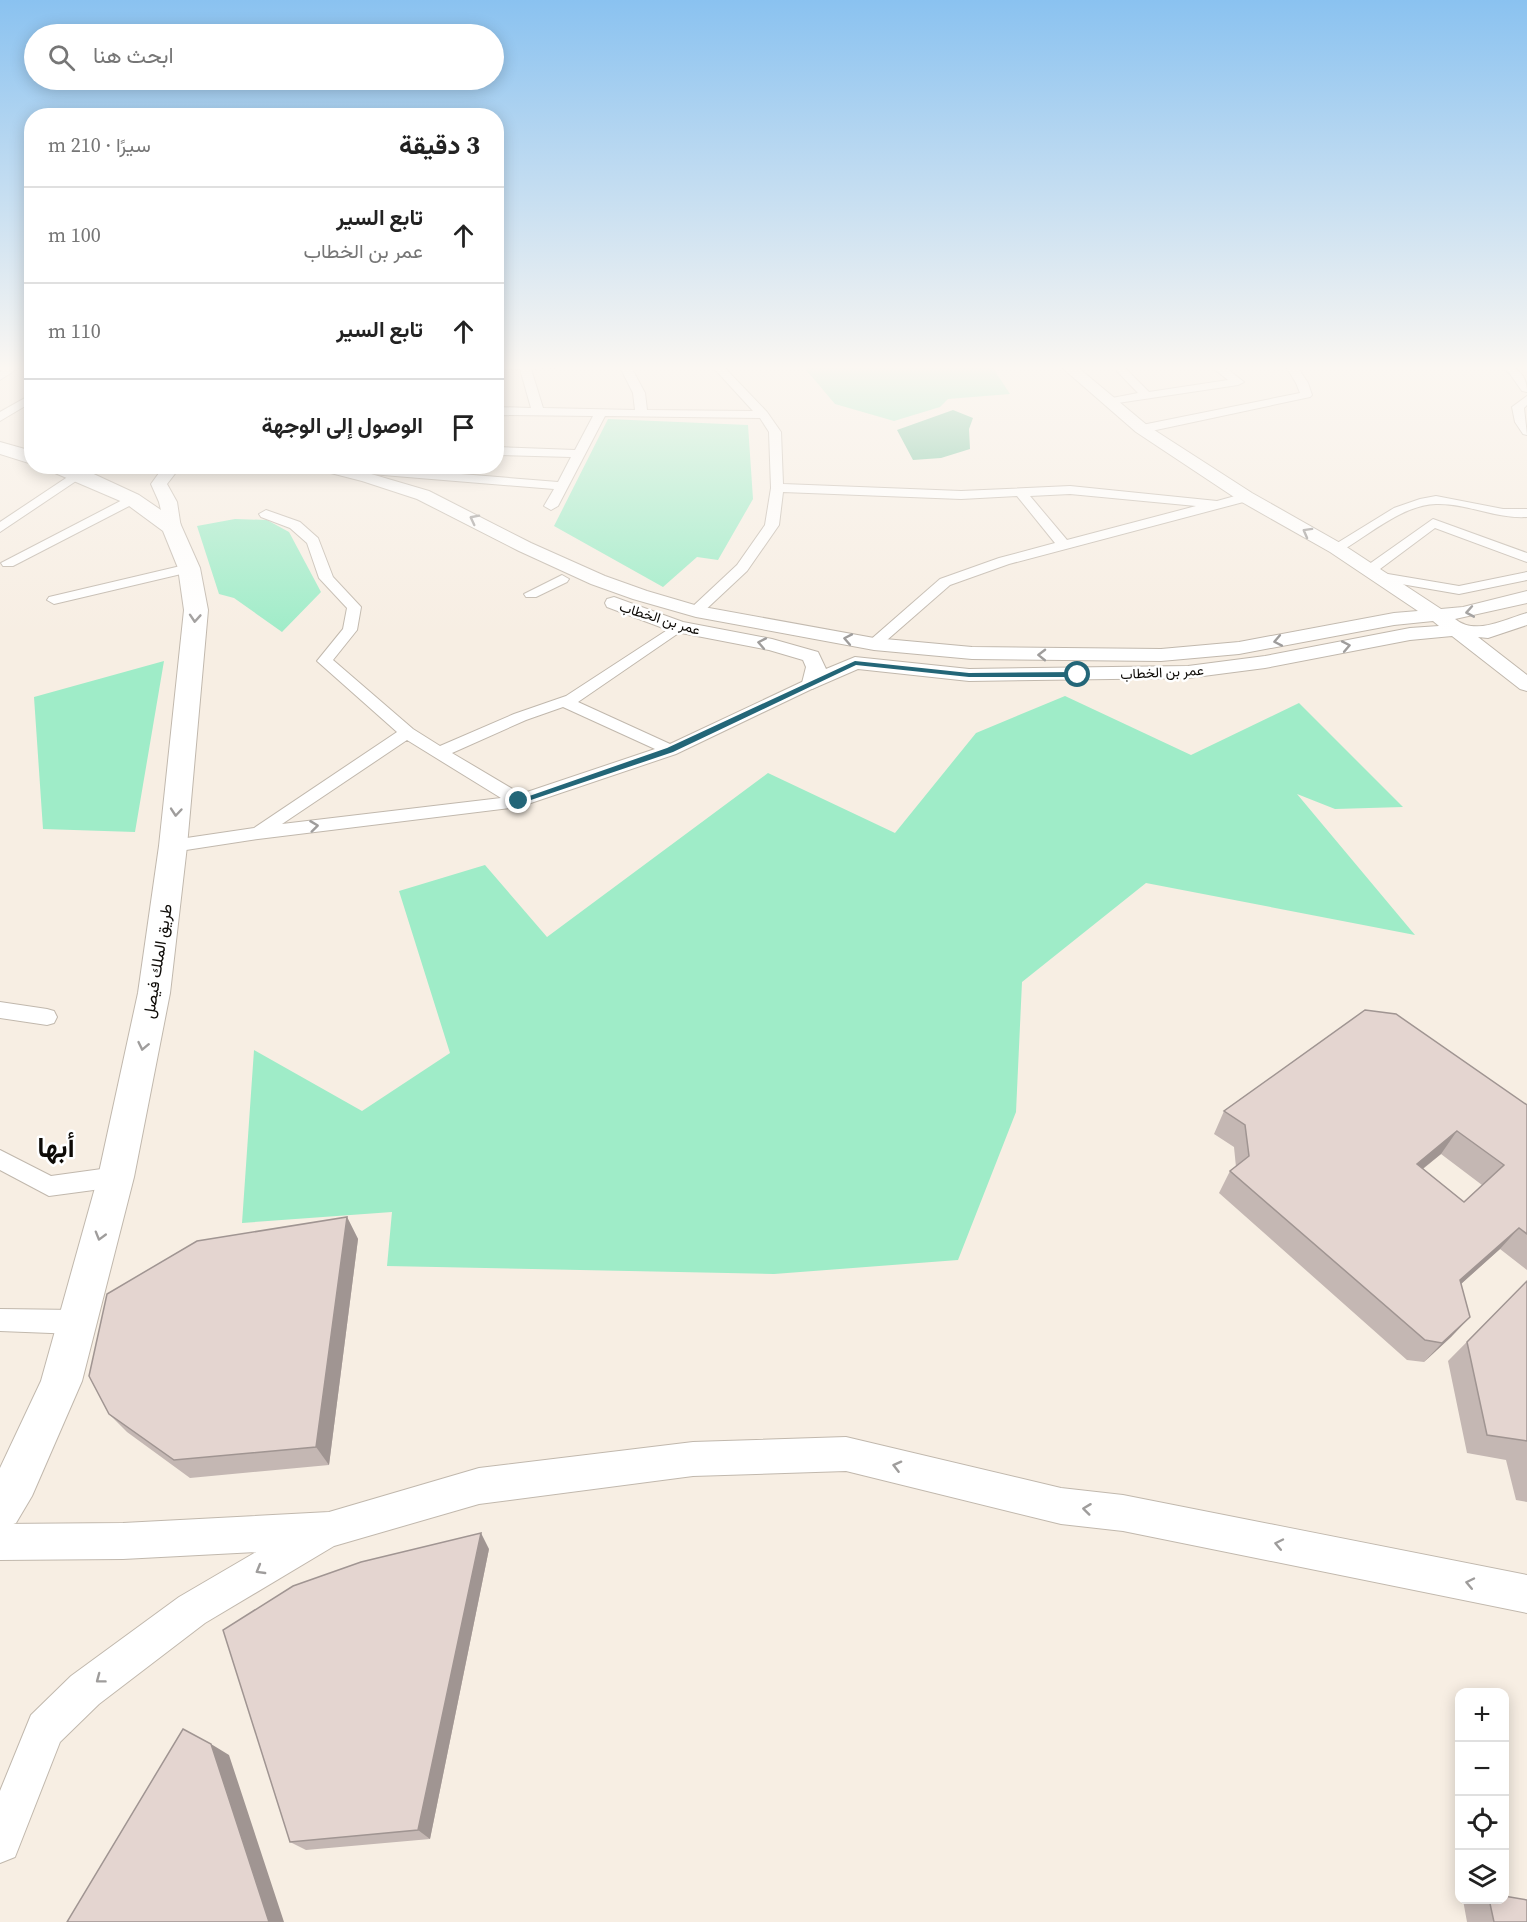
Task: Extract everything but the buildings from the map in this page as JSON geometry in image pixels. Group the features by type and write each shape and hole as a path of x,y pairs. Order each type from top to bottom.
{"main road":[{"path":"76,474 132,499 172,528"},
{"name":"طريق الملك فيصل","path":"0,1507 17,1481 34,1446 61,1381 116,1177 154,993 173,846 196,610 189,568 172,528"}],"street":[{"path":"551,506 579,455"},
{"path":"696,611 742,568 772,525 777,488 775,455"},
{"path":"1181,455 1246,497 1336,548 1374,573 1459,630 1527,685"},
{"path":"0,528 62,474"},
{"path":"167,474 159,484 168,502 172,528"},
{"name":"عمر بن الخطاب","path":"379,474 525,547 598,580 696,611 873,644 972,653 1161,655 1239,648 1394,619 1463,613 1527,597"},
{"path":"411,474 561,486"},
{"path":"777,488 960,495 1070,490 1215,504"},
{"path":"1020,492 1064,546"},
{"path":"873,644 945,582 1004,561 1246,497"},
{"path":"8,563 132,499"},
{"path":"1336,548 1421,501 1438,500 1508,515 1527,513"},
{"path":"266,514 295,525 313,541 326,578 354,607 350,630 325,661 407,733 519,801"},
{"path":"1374,573 1433,523 1527,558"},
{"name":"عمر بن الخطاب","path":"525,547 562,579 617,605 678,627 772,645 811,656 816,667 812,683"},
{"path":"54,600 189,568"},
{"path":"1374,573 1459,590 1527,576"},
{"path":"531,594 562,579"},
{"name":"عمر بن الخطاب","path":"812,683 855,663 969,675 1188,672 1265,662 1410,634 1459,630 1488,632 1527,619"},
{"path":"439,752 520,717 572,699 678,627"},
{"path":"173,846 258,833 519,801 670,750 812,683"},
{"path":"564,702 670,750"},
{"path":"258,833 407,733"},
{"path":"0,1010 47,1017"},
{"path":"0,1159 49,1186 116,1177"},
{"path":"0,1320 76,1322"},
{"path":"0,1542 123,1541 329,1530 479,1486 693,1459 846,1454 1061,1506 1123,1513 1527,1594"},
{"path":"0,1842 45,1729 85,1690 192,1610 329,1530"}],"green space":[{"path":"590,455 750,455 753,499 718,560 697,557 663,587 554,526"},
{"path":"910,455 952,455 941,458 913,460"},
{"path":"235,519 267,520 289,532 321,592 282,632 234,598 219,594 197,526"},
{"path":"164,661 135,832 43,829 34,697"},
{"path":"1065,696 1191,755 1299,703 1403,807 1335,809 1297,794 1415,935 1146,883 1022,982 1016,1112 958,1260 774,1274 387,1266 392,1212 242,1223 254,1050 362,1111 450,1053 399,891 485,865 547,937 768,773 895,833 976,733"}],"district":[{"name":"أبها","path":"56,1147"}],"route":[{"path":"519,801 670,750 855,663 969,675 1078,675"}]}
